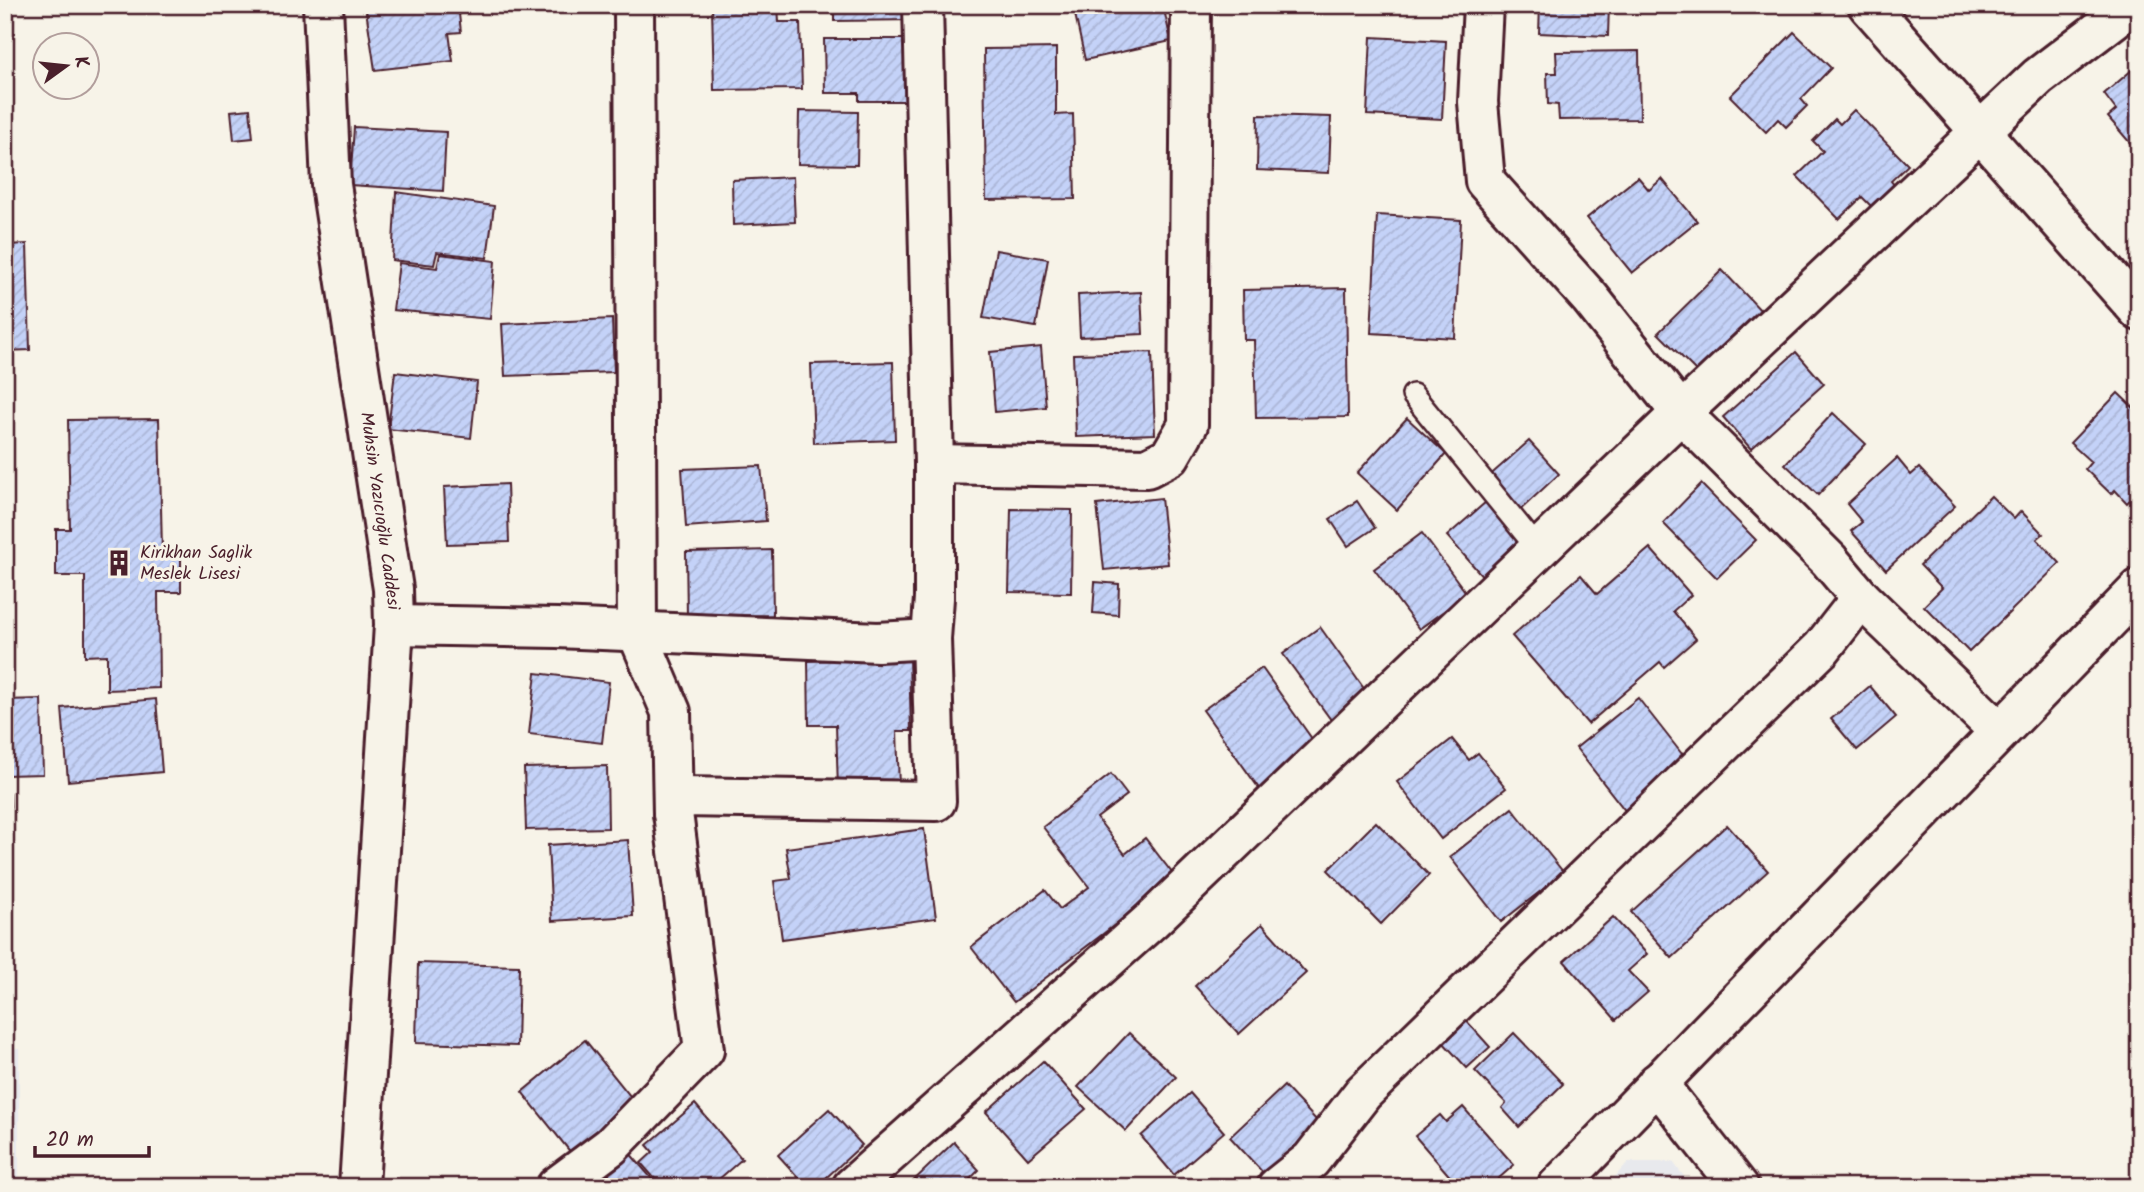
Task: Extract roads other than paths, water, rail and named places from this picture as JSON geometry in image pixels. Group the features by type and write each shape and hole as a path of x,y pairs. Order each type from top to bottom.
{"street":[{"name":"Muhsin Yazıcıoğlu Caddesi","path":"323,5 331,185 393,589 394,625 354,1184"},
{"path":"556,1187 611,1146 704,1050 673,813 671,712 637,632 634,5"},
{"path":"673,813 682,797 936,801 931,639 934,598 934,464 923,5"},
{"path":"934,464 1147,468 1170,456 1188,425 1191,5"},
{"path":"1483,5 1478,102 1485,181 1590,298 1681,412 1829,560 1861,598 1999,731"},
{"path":"1868,5 2139,311"},
{"path":"852,1187 1152,919 1681,412 2038,77 2114,19"},
{"path":"1557,1187 2139,589"},
{"path":"1277,1187 1311,1160 1363,1093 1822,648 1861,598"},
{"path":"394,625 557,628 878,642 931,639"},
{"path":"1657,1083 1739,1187"}],"lane":[{"path":"1413,395 1538,549"}],"place":[{"name":"Kirikhan Saglik Meslek Lisesi","path":"119,563"}]}
